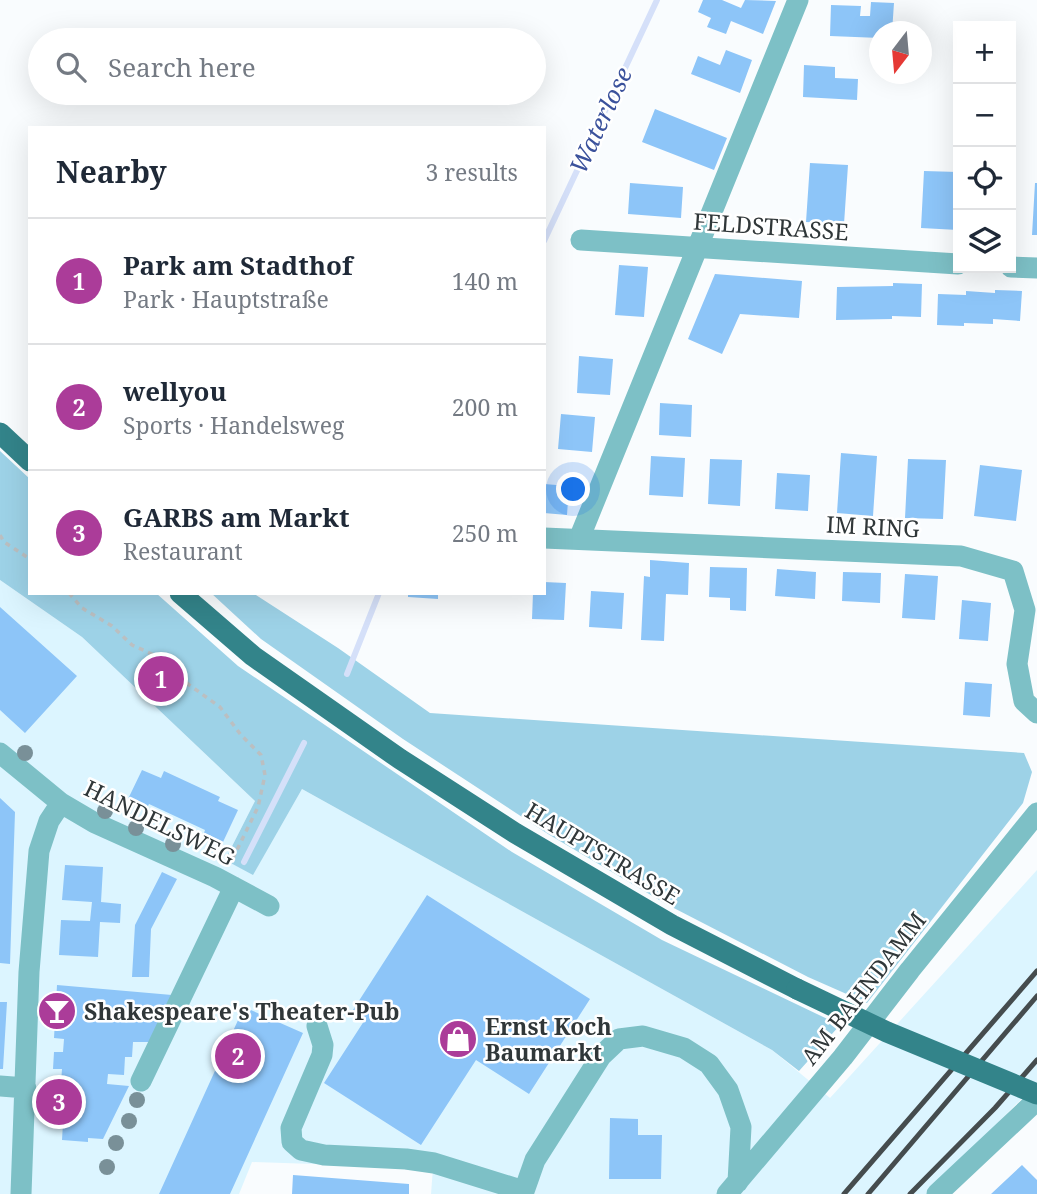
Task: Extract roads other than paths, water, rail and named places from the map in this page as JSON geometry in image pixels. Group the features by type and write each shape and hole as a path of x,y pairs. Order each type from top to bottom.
{"main road":[{"path":"0,433 28,459"},
{"name":"HAUPTSTRASSE","path":"182,595 253,656 401,759 515,833 672,925 887,1032 1037,1094"}],"street":[{"path":"579,539 798,0"},
{"name":"FELDSTRASSE","path":"580,240 953,264"},
{"path":"1016,267 1037,268"},
{"name":"IM RING","path":"546,538 961,556 1013,571 1025,610 1017,664 1024,701 1037,713"},
{"name":"HANDELSWEG","path":"0,753 61,803 95,822 228,883 269,906"},
{"path":"21,1194 29,972 39,851 49,821 61,803"},
{"name":"AM BAHNDAMM","path":"732,1188 844,1057 910,970 1037,813"},
{"path":"141,1081 228,883"},
{"path":"317,1026 323,1045 322,1055 291,1128 292,1142 301,1150 324,1155 434,1163 523,1192 536,1160 601,1056 619,1039 643,1036 684,1048 709,1064 728,1090 741,1127 732,1188"},
{"path":"0,1086 26,1088"},
{"path":"937,1194 1037,1100"}],"waterway":[{"name":"Waterlose","path":"546,237 657,0"},
{"name":"Waterlose","path":"347,674 378,595"},
{"name":"Waterlose","path":"244,862 304,743"}],"railway":[{"path":"844,1194 1037,971"},
{"path":"868,1194 1037,996"},
{"path":"910,1194 995,1108 1037,1060"}],"place":[{"name":"Park am Stadthof","path":"161,679"},
{"name":"Shakespeare's Theater-Pub","path":"57,1011"},
{"name":"Ernst Koch Baumarkt","path":"458,1039"},
{"name":"wellyou","path":"238,1056"},
{"name":"GARBS am Markt","path":"59,1102"}]}
